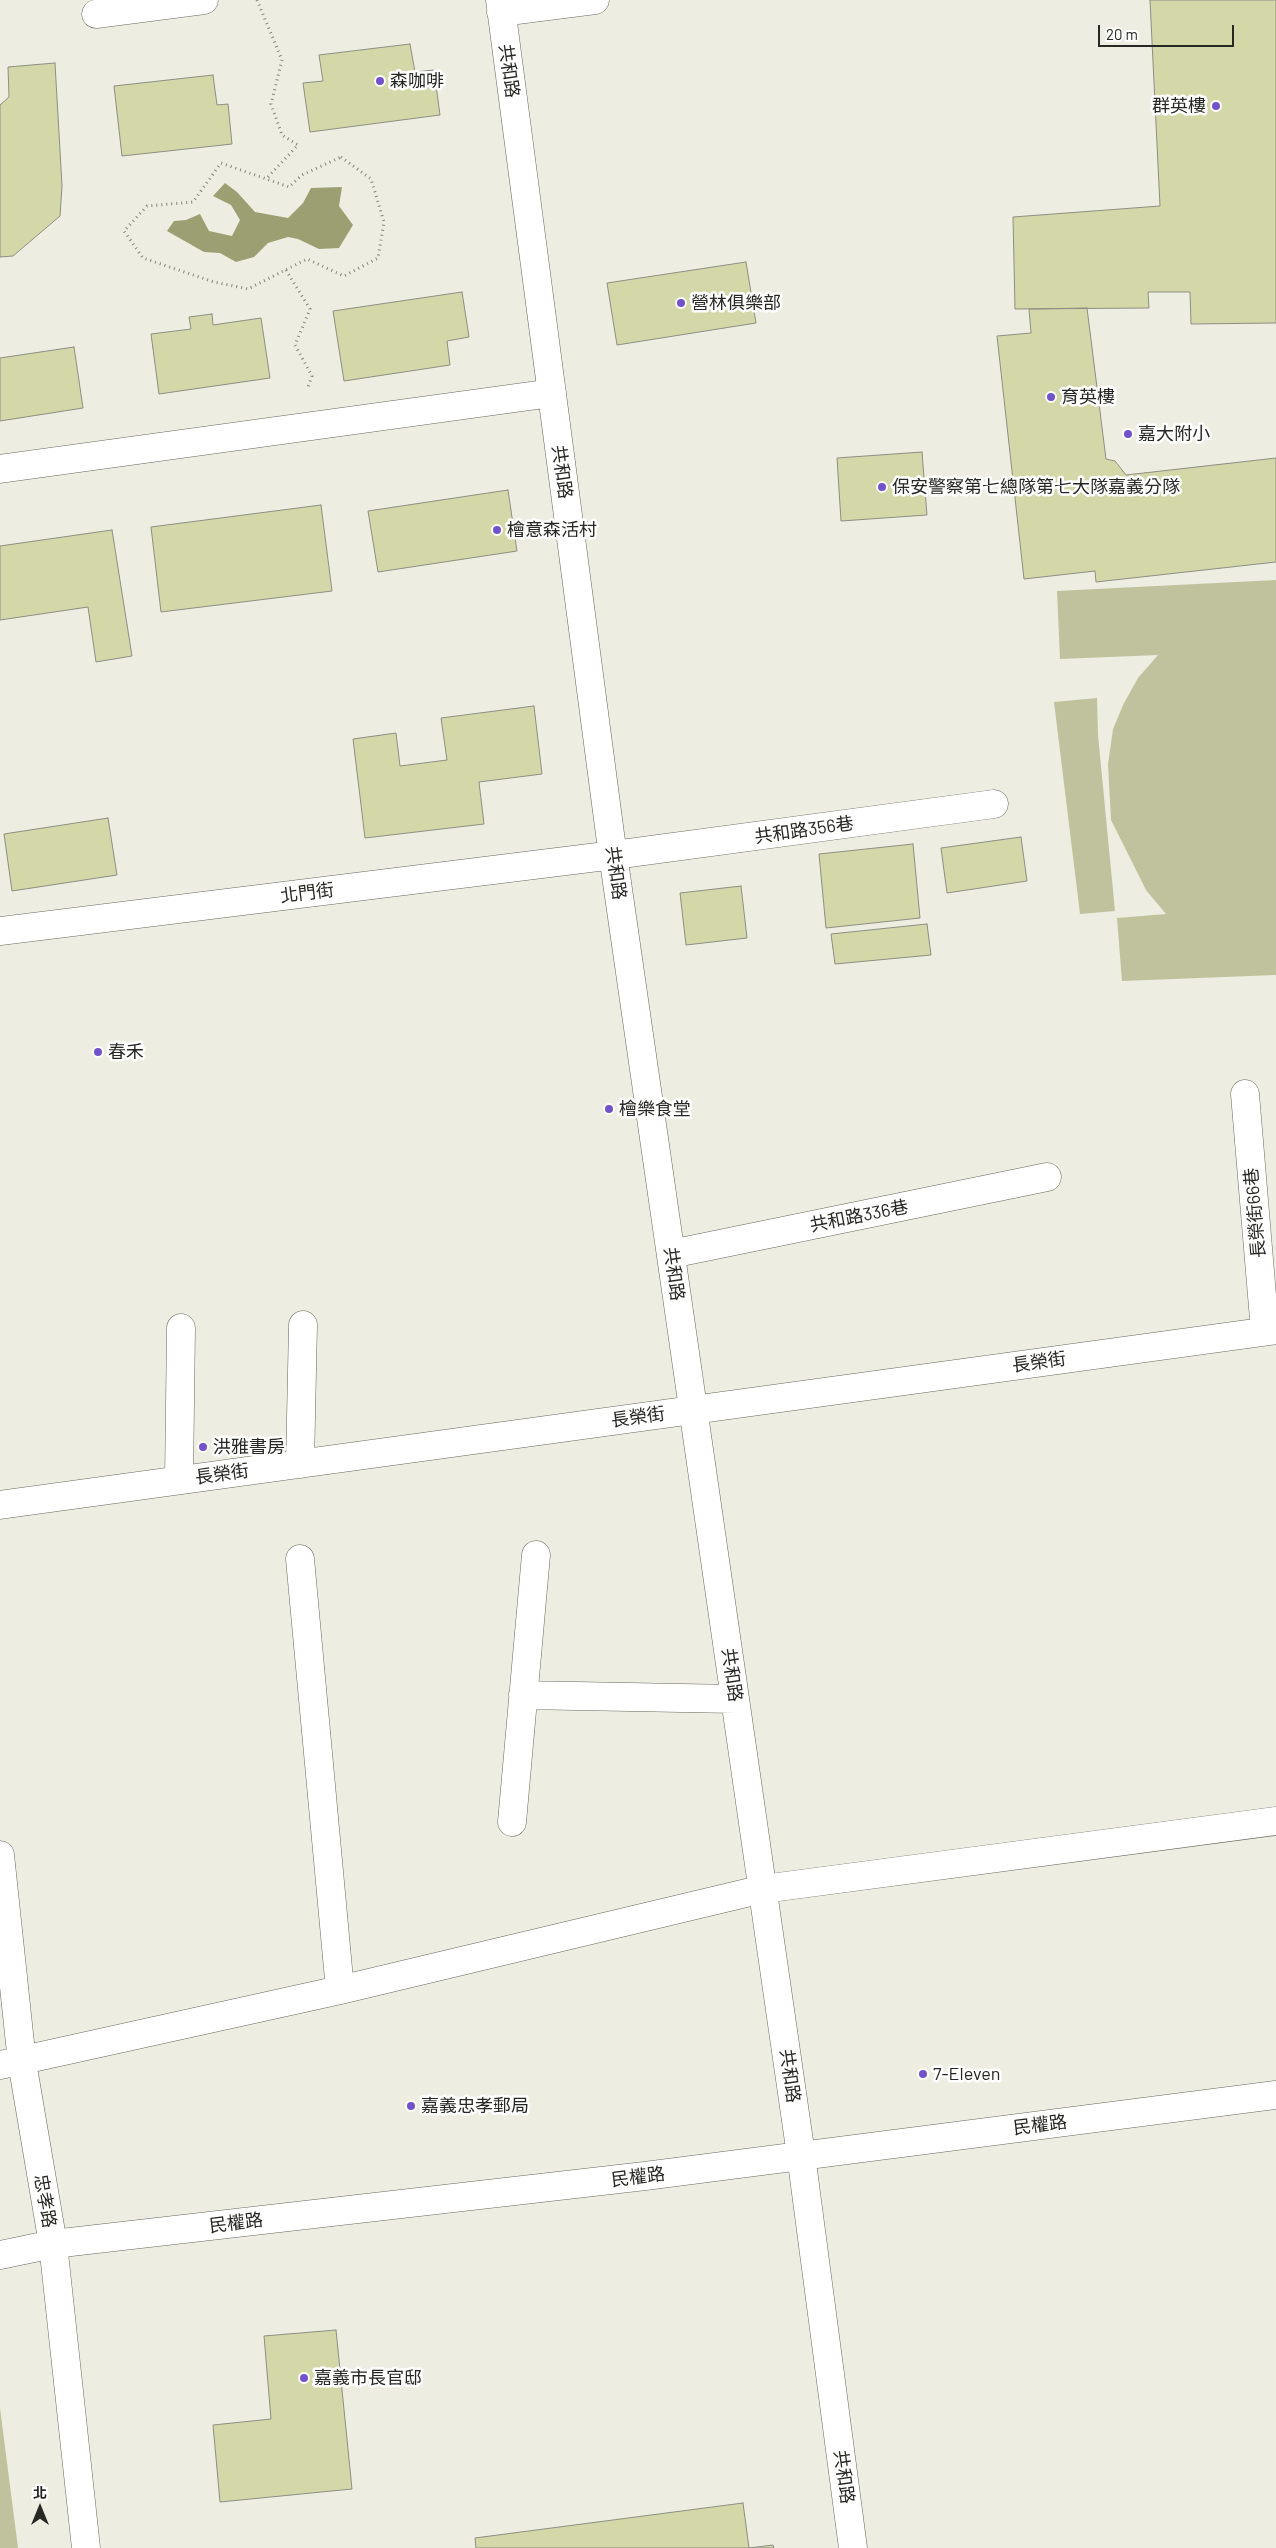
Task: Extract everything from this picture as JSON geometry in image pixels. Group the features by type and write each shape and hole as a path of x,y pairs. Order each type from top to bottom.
{"street":[{"path":"96,14 204,0"},
{"path":"500,6 595,0"},
{"name":"共和路","path":"500,6 614,855 801,2155 853,2548"},
{"path":"0,469 552,393"},
{"name":"共和路356巷","path":"614,855 994,804"},
{"name":"北門街","path":"0,931 614,855"},
{"name":"長榮街66巷","path":"1245,1094 1270,1331"},
{"name":"共和路336巷","path":"671,1254 1047,1177"},
{"path":"300,1464 302,1325"},
{"path":"179,1480 181,1328"},
{"name":"長榮街","path":"0,1505 1270,1331"},
{"path":"512,1822 536,1555"},
{"path":"300,1559 340,1990"},
{"path":"523,1695 735,1699"},
{"path":"11,2063 340,1990 763,1889 1276,1821"},
{"name":"忠孝路","path":"0,1855 11,2063 52,2244 86,2548"},
{"name":"民權路","path":"0,2255 52,2244 645,2176 1276,2095"}],"path":[{"path":"256,0 282,60 270,104 282,135 298,145 266,179"},
{"path":"341,157 371,179 384,222 378,258 344,276 307,259 248,289 214,282 143,258 124,231 146,206 193,202 221,163 266,179 289,187 302,176 341,157"},
{"path":"286,270 310,309 295,345 312,376 293,430"}],"shaded area":[{"path":"225,183 237,192 255,212 288,218 303,203 311,188 342,187 339,206 353,225 339,248 319,249 298,239 288,237 268,243 254,257 236,262 220,253 204,252 167,231 174,221 186,220 200,214 209,231 232,236 240,220 231,205 213,196"},
{"path":"1276,580 1276,975 1122,981 1117,918 1166,914 1146,890 1111,820 1108,764 1113,729 1124,703 1138,678 1158,655 1060,659 1057,591"},
{"path":"1097,698 1098,735 1115,911 1080,914 1054,702"},
{"path":"0,2408 18,2548 0,2548"}],"building":[{"name":"群英樓","path":"1150,0 1276,0 1276,323 1191,324 1190,292 1148,292 1149,308 1015,309 1013,217 1160,206"},
{"path":"410,44 415,72 434,70 440,115 310,132 303,83 323,81 319,55"},
{"path":"55,63 62,186 60,216 13,256 0,257 0,105 9,97 8,67"},
{"path":"213,75 217,105 228,104 232,144 122,156 114,86"},
{"name":"營林俱樂部","path":"746,262 756,323 617,345 607,283"},
{"path":"462,292 469,337 447,341 450,365 344,381 333,311"},
{"name":"育英樓","path":"1087,308 1106,459 1115,461 1126,475 1276,458 1276,562 1096,582 1095,571 1024,579 997,336 1031,333 1029,309"},
{"path":"212,314 213,325 261,318 270,378 159,394 151,334 191,329 189,317"},
{"path":"74,347 83,408 0,421 0,358"},
{"name":"保安警察第七總隊第七大隊嘉義分隊","path":"922,452 927,515 841,521 837,458"},
{"path":"508,490 517,551 378,572 368,511"},
{"path":"321,505 332,591 161,612 151,527"},
{"path":"112,530 132,656 96,662 88,607 0,620 0,546"},
{"path":"534,706 542,774 479,782 484,824 365,838 353,739 396,733 400,766 447,760 441,718"},
{"path":"108,818 117,875 12,891 4,834"},
{"path":"1021,837 1027,881 947,893 941,848"},
{"path":"913,844 920,918 826,928 819,854"},
{"path":"741,886 747,938 686,945 680,893"},
{"path":"927,924 931,955 835,964 831,934"},
{"name":"嘉義市長官邸","path":"336,2330 352,2489 220,2502 213,2425 271,2419 264,2336"},
{"path":"743,2503 749,2548 476,2548 475,2538"},
{"path":"773,2545 774,2548 749,2548"}],"place":[{"name":"森咖啡","path":"380,81"},
{"name":"群英樓","path":"1216,106"},
{"name":"營林俱樂部","path":"681,303"},
{"name":"育英樓","path":"1051,397"},
{"name":"嘉大附小","path":"1128,434"},
{"name":"保安警察第七總隊第七大隊嘉義分隊","path":"882,487"},
{"name":"檜意森活村","path":"497,530"},
{"name":"春禾","path":"98,1052"},
{"name":"檜樂食堂","path":"609,1109"},
{"name":"洪雅書房","path":"203,1447"},
{"name":"7-Eleven","path":"923,2074"},
{"name":"嘉義忠孝郵局","path":"411,2106"},
{"name":"嘉義市長官邸","path":"304,2378"}]}
